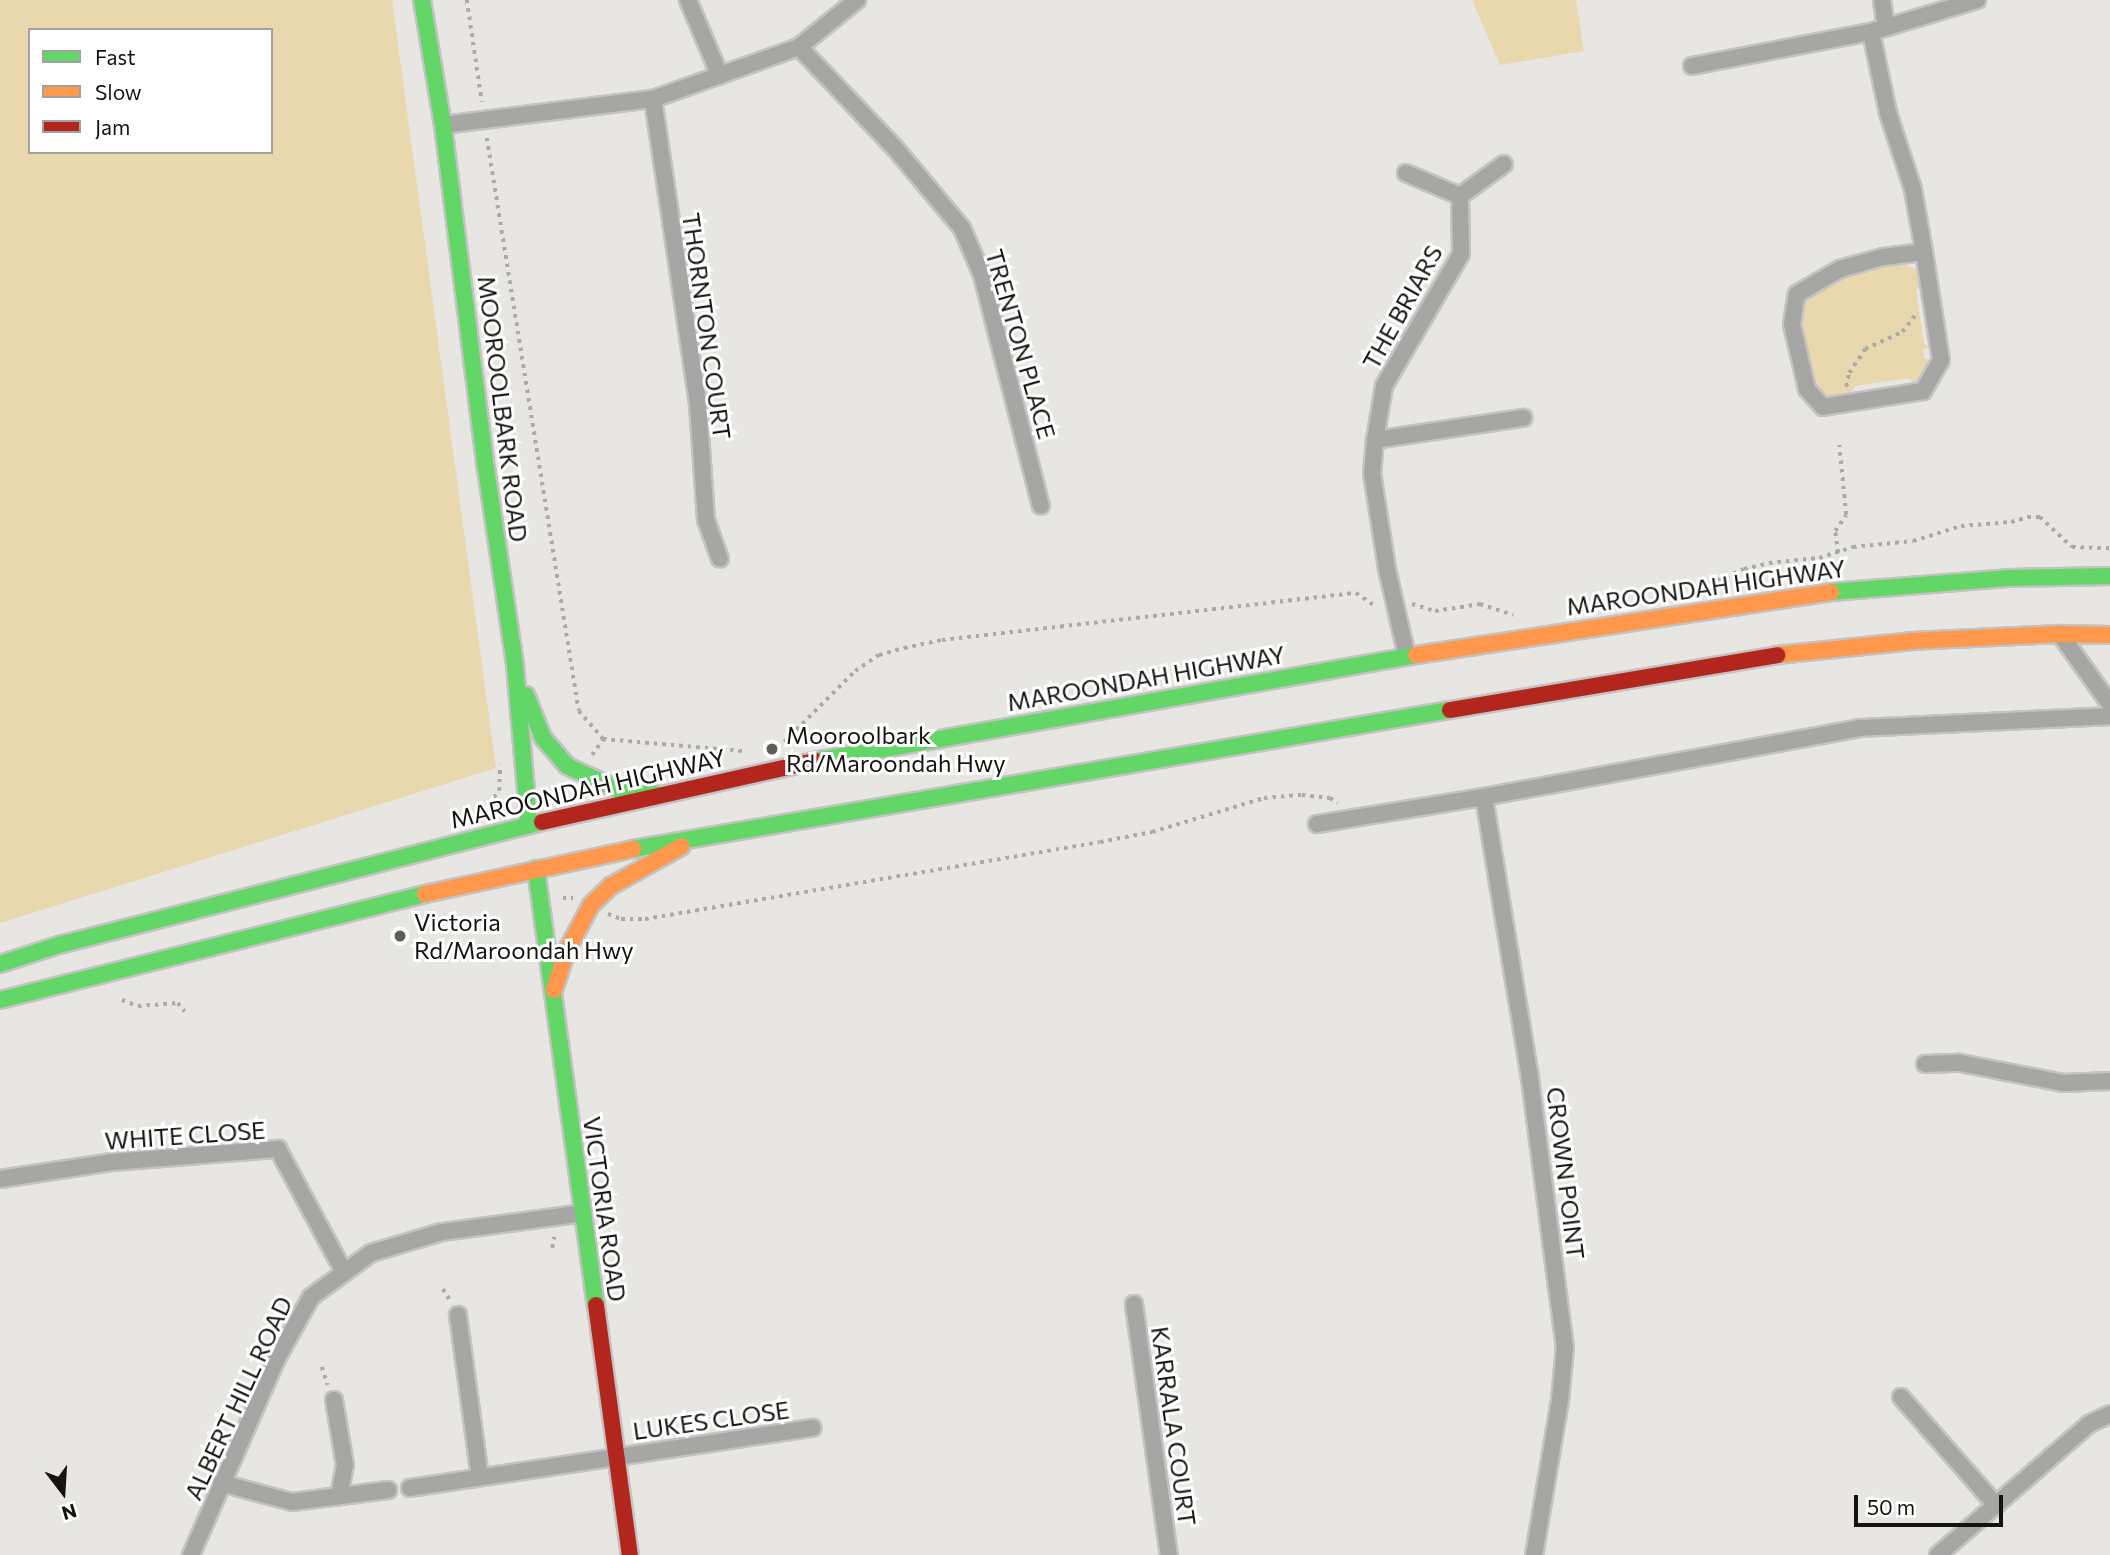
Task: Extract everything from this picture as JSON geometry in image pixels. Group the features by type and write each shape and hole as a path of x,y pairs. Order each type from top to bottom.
{"main road":[{"name":"MOOROOLBARK ROAD","path":"422,0 443,125 486,468 515,665 529,825 536,869"},
{"name":"MAROONDAH HIGHWAY","path":"0,964 59,945 529,825 835,755 1407,656 1850,589 2007,578 2110,576"},
{"path":"0,1000 536,869 694,839 1777,655 1913,641 2060,634 2110,635"},
{"path":"515,665 543,737 567,766 617,789 662,795"},
{"path":"553,995 566,951 591,905 611,886 694,839"},
{"name":"VICTORIA ROAD","path":"536,869 630,1555"}],"street":[{"path":"688,0 720,76"},
{"path":"443,125 653,99 799,47 856,0"},
{"path":"1882,0 1878,29 1888,113 1913,189 1924,252 1941,360 1923,391 1823,407 1807,389 1792,324 1797,294 1840,269 1883,257 1924,252"},
{"path":"1692,66 1878,29 1977,0"},
{"name":"TRENTON PLACE","path":"799,47 895,148 962,228 982,275 1041,506"},
{"name":"THORNTON COURT","path":"653,99 698,405 706,520 720,559"},
{"path":"1406,173 1460,196 1504,164"},
{"name":"THE BRIARS","path":"1407,656 1395,606 1372,473 1375,440 1384,386 1461,254 1460,196"},
{"path":"1375,440 1523,418"},
{"path":"2060,634 2110,704"},
{"path":"1317,824 1485,797 1859,728 2110,716"},
{"name":"CROWN POINT","path":"1485,797 1530,1071 1565,1348 1560,1400 1534,1555"},
{"path":"1925,1064 1960,1063 2064,1083 2110,1081"},
{"name":"WHITE CLOSE","path":"0,1179 112,1161 278,1149 344,1272"},
{"name":"ALBERT HILL ROAD","path":"191,1555 276,1360 311,1297 371,1252 442,1232 583,1213"},
{"name":"KARRALA COURT","path":"1134,1304 1169,1555"},
{"path":"458,1315 480,1477"},
{"path":"1901,1397 1996,1505"},
{"path":"334,1400 345,1465 339,1496"},
{"path":"1938,1555 2089,1424 2110,1414"},
{"name":"LUKES CLOSE","path":"410,1488 813,1428"},
{"path":"221,1483 292,1502 388,1490"}],"path":[{"path":"467,0 579,711 603,739 757,752"},
{"path":"1847,396 1846,379 1857,358 1874,344 1902,332 1913,321 1917,309"},
{"path":"1838,553 1835,531 1846,515 1839,445"},
{"path":"1701,588 1744,569 1838,553 1853,547 1913,541 1961,526 2011,522 2028,517 2040,517 2072,547 2110,548"},
{"path":"780,745 795,734 810,714 855,671 879,655 942,640 1356,593 1379,608 1410,604 1435,611 1480,604 1514,615 1525,614"},
{"path":"580,773 603,739"},
{"path":"563,898 579,897 621,919 645,919 1152,832 1264,798 1302,795 1330,798 1343,806 1346,819"},
{"path":"122,1000 138,1006 178,1003 185,1012"},
{"path":"552,1248 554,1237"}],"shaded area":[{"path":"0,0 392,0 496,768 0,923"},
{"path":"1472,0 1576,0 1584,51 1500,65"},
{"path":"1899,262 1918,270 1923,282 1916,290 1924,344 1930,347 1923,350 1924,358 1936,362 1927,380 1917,384 1908,378 1855,386 1850,395 1833,398 1823,395 1812,373 1802,319 1806,300 1813,290 1858,269"}],"traffic: fast":[{"path":"422,0 443,125 486,468 515,665 529,825"},
{"path":"1831,592 2007,578 2110,576"},
{"path":"815,761 1416,655"},
{"path":"526,695 543,738 567,766 617,789 655,794"},
{"path":"633,849 1450,710"},
{"path":"0,964 59,945 542,822"},
{"path":"536,869 596,1305"},
{"path":"0,1000 425,894"}],"traffic: slow":[{"path":"1416,655 1831,592"},
{"path":"1777,655 1913,641 2060,634 2110,635"},
{"path":"554,990 566,952 591,905 611,886 682,846"},
{"path":"425,894 633,849"}],"traffic: jam":[{"path":"1450,710 1777,655"},
{"path":"542,822 815,761"},
{"path":"596,1305 630,1555"}],"place":[{"name":"Mooroolbark Rd/Maroondah Hwy","path":"772,749"},
{"name":"Victoria Rd/Maroondah Hwy","path":"400,936"}]}
